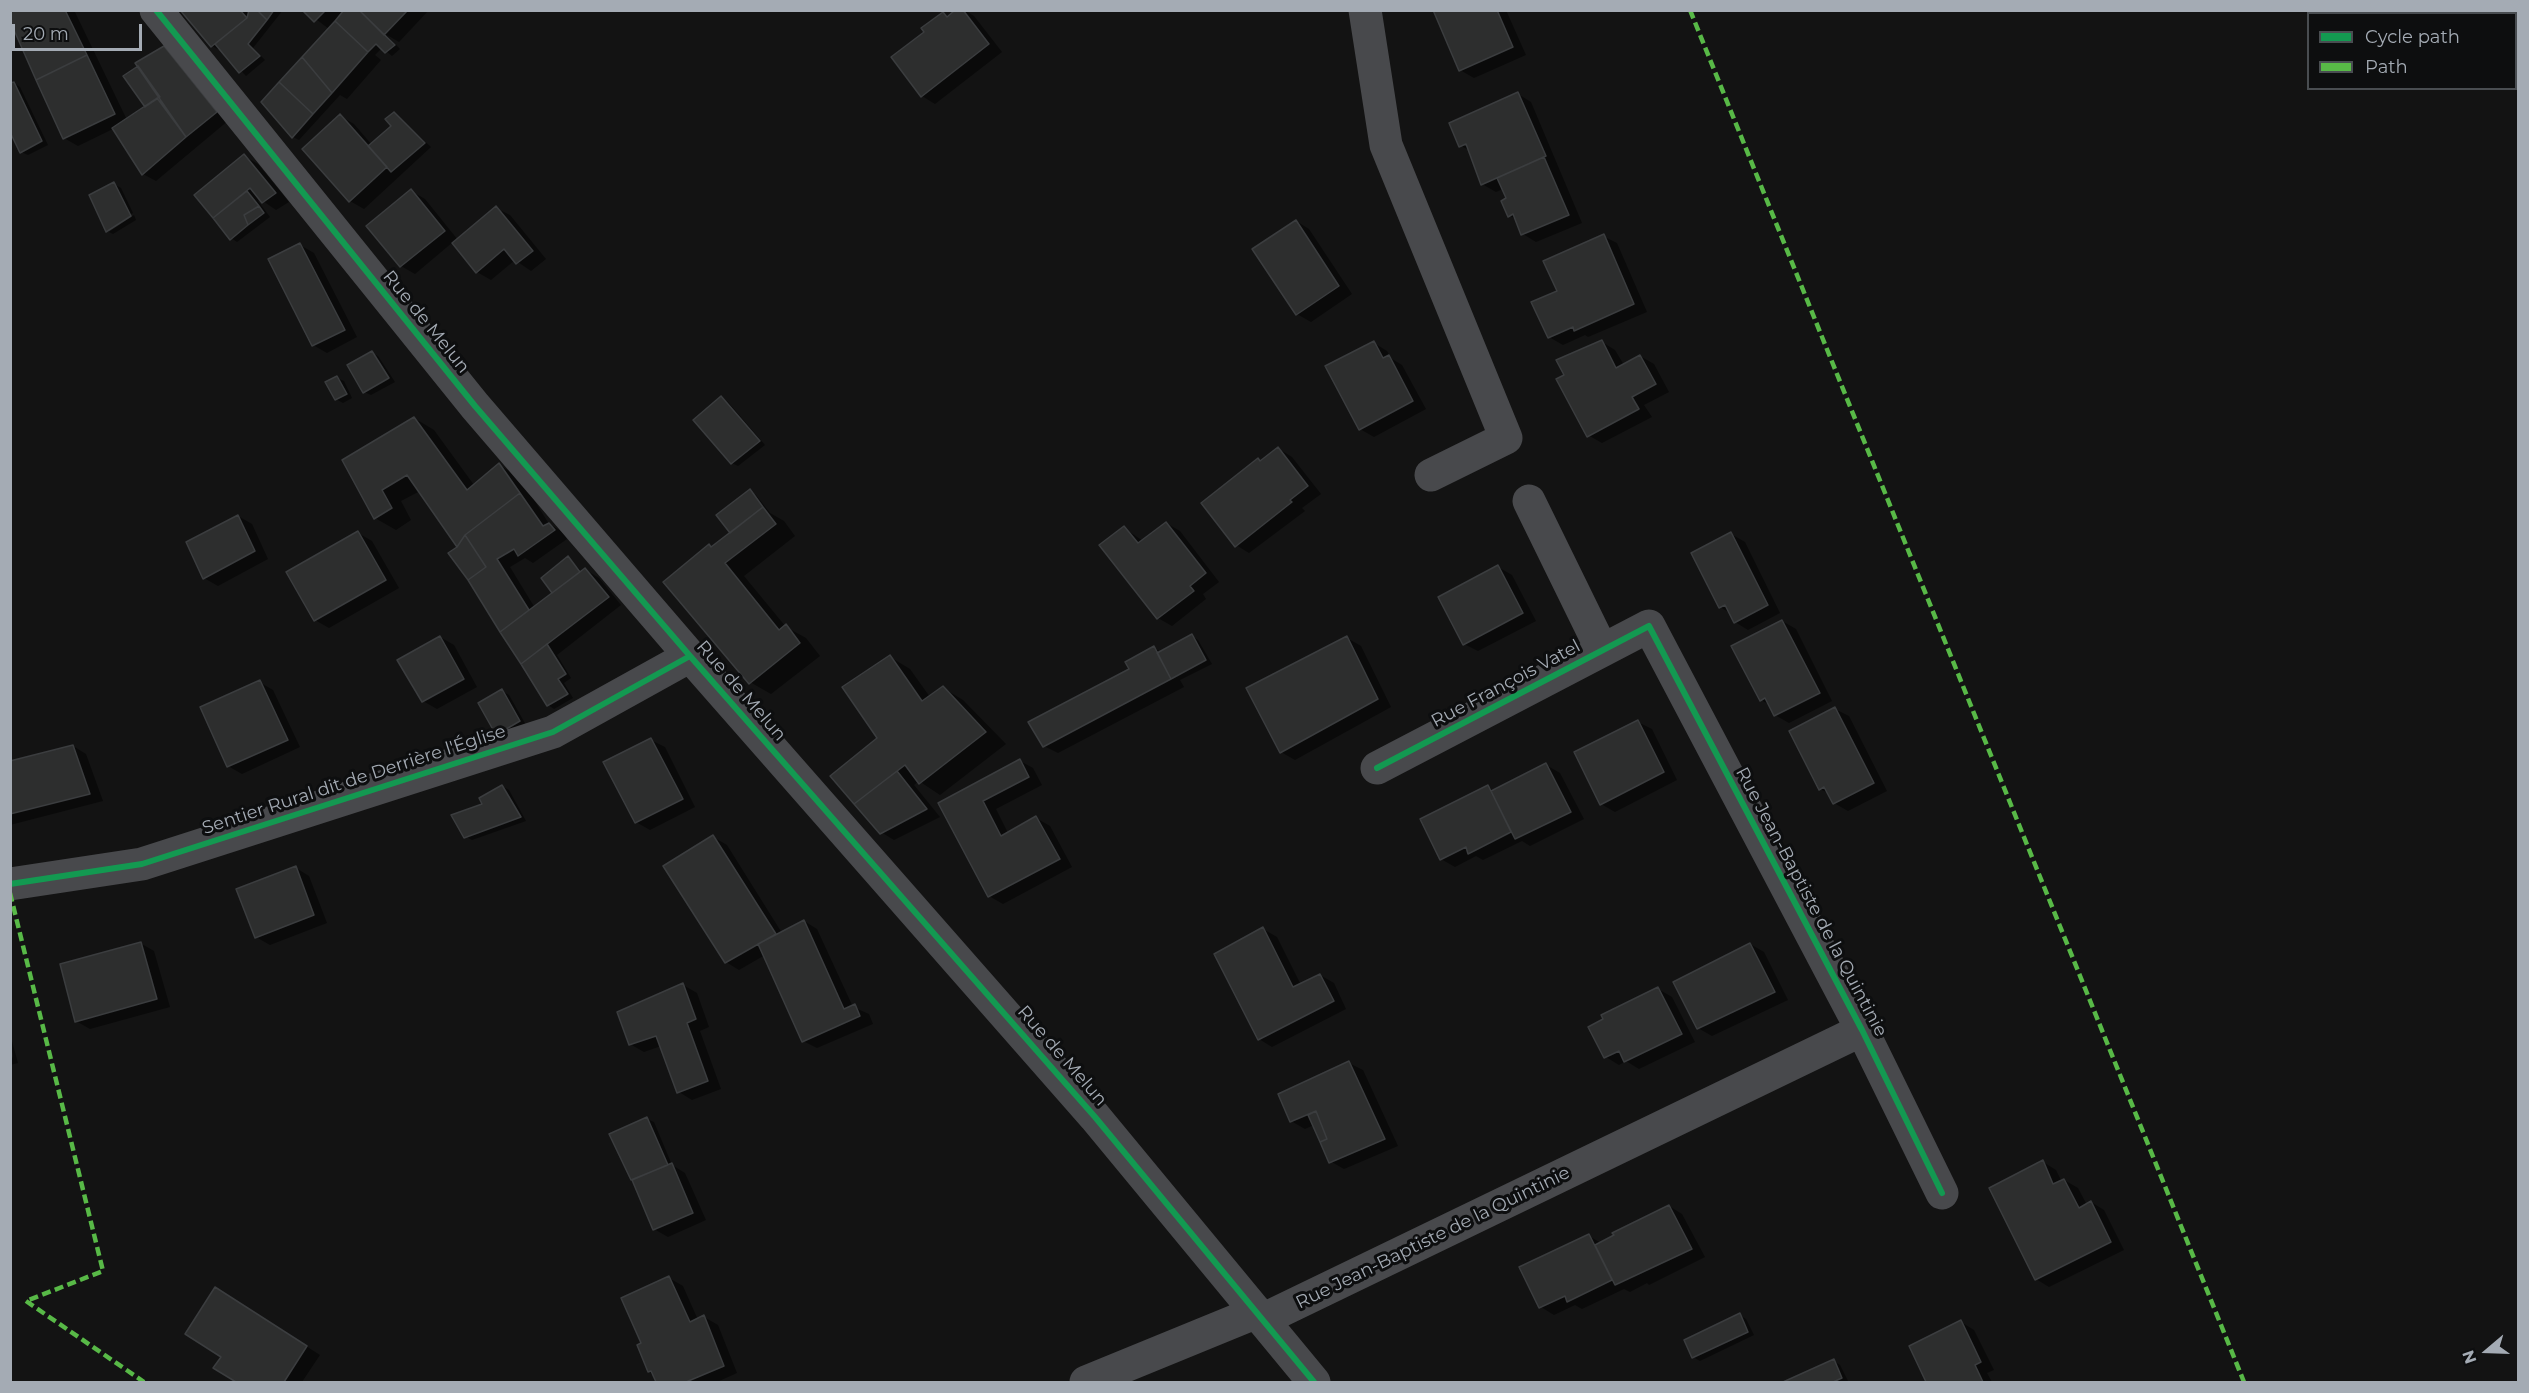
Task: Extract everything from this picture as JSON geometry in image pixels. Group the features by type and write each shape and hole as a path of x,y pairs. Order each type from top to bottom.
{"street":[{"name":"Rue de Melun","path":"156,10 475,406 690,656 1095,1117 1314,1383"},
{"path":"1365,10 1386,145 1506,438 1431,475"},
{"path":"1529,501 1602,650"},
{"name":"Rue François Vatel","path":"1377,768 1649,626"},
{"name":"Rue Jean-Baptiste de la Quintinie","path":"1649,626 1862,1030 1942,1193"},
{"name":"Sentier Rural dit de Derrière l'Église","path":"10,884 142,864 553,732 690,656"},
{"name":"Rue Jean-Baptiste de la Quintinie","path":"1086,1383 1261,1316 1862,1030"}],"building":[{"path":"10,10 65,10 87,55 36,80 10,21"},
{"path":"180,10 240,10 247,18 211,47"},
{"path":"249,10 257,10 267,20 248,44 260,56 239,73 215,44 247,18"},
{"path":"257,10 274,10 267,20"},
{"path":"302,10 326,10 314,22"},
{"path":"344,10 359,10 395,45 385,53 376,44 368,52 335,21"},
{"path":"359,10 408,10 384,35"},
{"path":"955,10 963,10 989,44 921,97 891,57 924,32 921,28 943,12 947,17"},
{"path":"1433,10 1497,10 1513,47 1459,71"},
{"path":"335,21 368,52 332,93 302,57"},
{"path":"164,46 217,112 186,137 135,63"},
{"path":"87,55 115,114 63,139 36,80"},
{"path":"302,57 332,93 313,114 279,82"},
{"path":"138,66 160,97 145,107 123,76"},
{"path":"14,82 42,141 20,153 10,132 10,83"},
{"path":"279,82 313,114 292,138 261,102"},
{"path":"1518,92 1546,156 1481,185 1466,144 1459,147 1449,123"},
{"path":"157,98 186,137 142,175 112,128"},
{"path":"394,112 425,143 391,172 368,146 391,126 385,119"},
{"path":"340,114 387,167 349,202 302,149"},
{"path":"244,154 276,193 262,203 250,188 213,218 194,195"},
{"path":"1544,157 1569,215 1521,235 1513,214 1508,217 1501,201 1506,198 1497,178"},
{"path":"114,182 131,216 106,232 89,195"},
{"path":"411,189 445,231 400,267 366,226"},
{"path":"247,191 259,206 244,215 248,225 230,240 213,218"},
{"path":"259,206 264,213 248,225 244,215"},
{"path":"496,206 533,251 516,264 504,249 476,273 452,243"},
{"path":"1296,220 1339,286 1296,315 1252,249"},
{"path":"1604,234 1634,304 1574,331 1573,327 1548,338 1531,302 1557,291 1543,261"},
{"path":"300,243 345,330 312,346 268,259"},
{"path":"1602,340 1616,368 1640,355 1656,384 1632,397 1639,409 1587,437 1556,379 1564,375 1556,360"},
{"path":"1374,341 1383,358 1389,355 1413,401 1359,430 1325,366"},
{"path":"372,351 389,378 363,393 347,365"},
{"path":"337,376 347,394 335,400 325,382"},
{"path":"721,396 760,441 731,464 693,420"},
{"path":"414,417 467,490 499,463 520,493 465,535 457,547 407,475 382,490 392,508 374,519 342,460"},
{"path":"1278,447 1308,486 1290,500 1292,502 1235,547 1201,503 1258,458 1260,461"},
{"path":"750,489 763,507 730,533 716,515"},
{"path":"520,493 543,526 549,523 555,530 518,556 514,549 497,559 529,610 500,632 468,580 486,567 465,535"},
{"path":"763,507 776,524 725,563 779,630 786,624 800,643 749,684 663,582 709,544 711,547"},
{"path":"238,515 255,551 203,579 186,542"},
{"path":"1166,522 1206,573 1190,586 1194,591 1157,619 1099,545 1124,526 1138,543"},
{"path":"358,531 386,580 314,621 286,572"},
{"path":"1731,532 1768,605 1734,623 1725,605 1719,608 1691,553"},
{"path":"465,535 486,567 468,580 448,553 457,547"},
{"path":"568,556 580,572 552,593 541,578"},
{"path":"1498,565 1523,613 1463,645 1438,597"},
{"path":"585,568 609,597 521,664 500,632"},
{"path":"1782,620 1820,693 1774,716 1765,698 1760,701 1731,646"},
{"path":"1192,634 1206,660 1171,679 1157,653"},
{"path":"440,636 464,679 422,702 397,660"},
{"path":"1347,636 1378,699 1280,753 1246,688"},
{"path":"547,644 566,674 558,679 568,694 547,706 521,664"},
{"path":"1154,646 1171,679 1043,747 1028,722 1129,669 1125,662"},
{"path":"890,655 922,701 943,686 986,732 919,784 905,765 854,804 830,776 877,738 842,687"},
{"path":"260,680 288,740 227,767 200,707"},
{"path":"502,689 520,721 496,735 478,703"},
{"path":"1835,707 1874,783 1833,804 1824,787 1819,790 1789,731"},
{"path":"1638,720 1664,772 1600,805 1574,752"},
{"path":"651,738 683,799 635,823 603,762"},
{"path":"73,745 90,794 10,814 10,761"},
{"path":"1020,759 1029,777 983,801 1001,836 1036,816 1060,859 988,897 938,803"},
{"path":"1546,763 1571,812 1515,839 1491,791"},
{"path":"897,771 927,809 880,834 854,804"},
{"path":"502,785 521,817 464,838 451,815 482,804 479,798"},
{"path":"1488,785 1511,832 1468,854 1466,847 1440,860 1420,819"},
{"path":"713,835 776,934 725,963 663,866"},
{"path":"296,866 314,915 255,938 236,889"},
{"path":"804,920 844,1009 855,1004 860,1016 802,1042 758,944"},
{"path":"1263,927 1293,987 1320,974 1334,1001 1258,1040 1214,954"},
{"path":"141,942 157,999 75,1022 60,964"},
{"path":"1750,943 1775,992 1697,1029 1673,982"},
{"path":"683,983 696,1019 687,1023 708,1081 677,1093 656,1036 629,1045 617,1012"},
{"path":"1658,987 1682,1034 1624,1062 1619,1051 1604,1058 1588,1027 1603,1019 1601,1015"},
{"path":"1349,1061 1385,1139 1329,1163 1320,1142 1327,1139 1316,1111 1290,1122 1278,1094"},
{"path":"1316,1111 1327,1139 1320,1142 1308,1115"},
{"path":"647,1117 668,1165 631,1180 609,1134"},
{"path":"2043,1160 2053,1184 2064,1179 2079,1208 2091,1201 2111,1242 2035,1280 1989,1188"},
{"path":"672,1163 693,1213 653,1230 632,1180"},
{"path":"1669,1205 1692,1249 1615,1285 1595,1245 1614,1235 1612,1233"},
{"path":"1589,1234 1612,1280 1567,1302 1565,1296 1539,1308 1519,1267"},
{"path":"669,1276 690,1322 704,1315 724,1366 686,1382 656,1382 651,1371 648,1372 637,1345 641,1343 621,1298"},
{"path":"215,1287 307,1346 284,1382 236,1382 213,1368 221,1357 185,1334"},
{"path":"1740,1313 1748,1332 1692,1358 1684,1340"},
{"path":"1961,1320 1981,1362 1975,1365 1983,1382 1926,1382 1909,1346"},
{"path":"1834,1359 1842,1378 1833,1382 1783,1382"}],"marked path":[{"path":"1690,10 2244,1382"},
{"path":"10,893 103,1271 26,1301"},
{"path":"26,1301 144,1382"}],"cycle path":[{"path":"156,10 475,406 690,656 1095,1117 1314,1382"},
{"path":"1377,768 1649,626 1862,1030 1942,1193"},
{"path":"10,884 142,864 553,732 690,656"}]}
